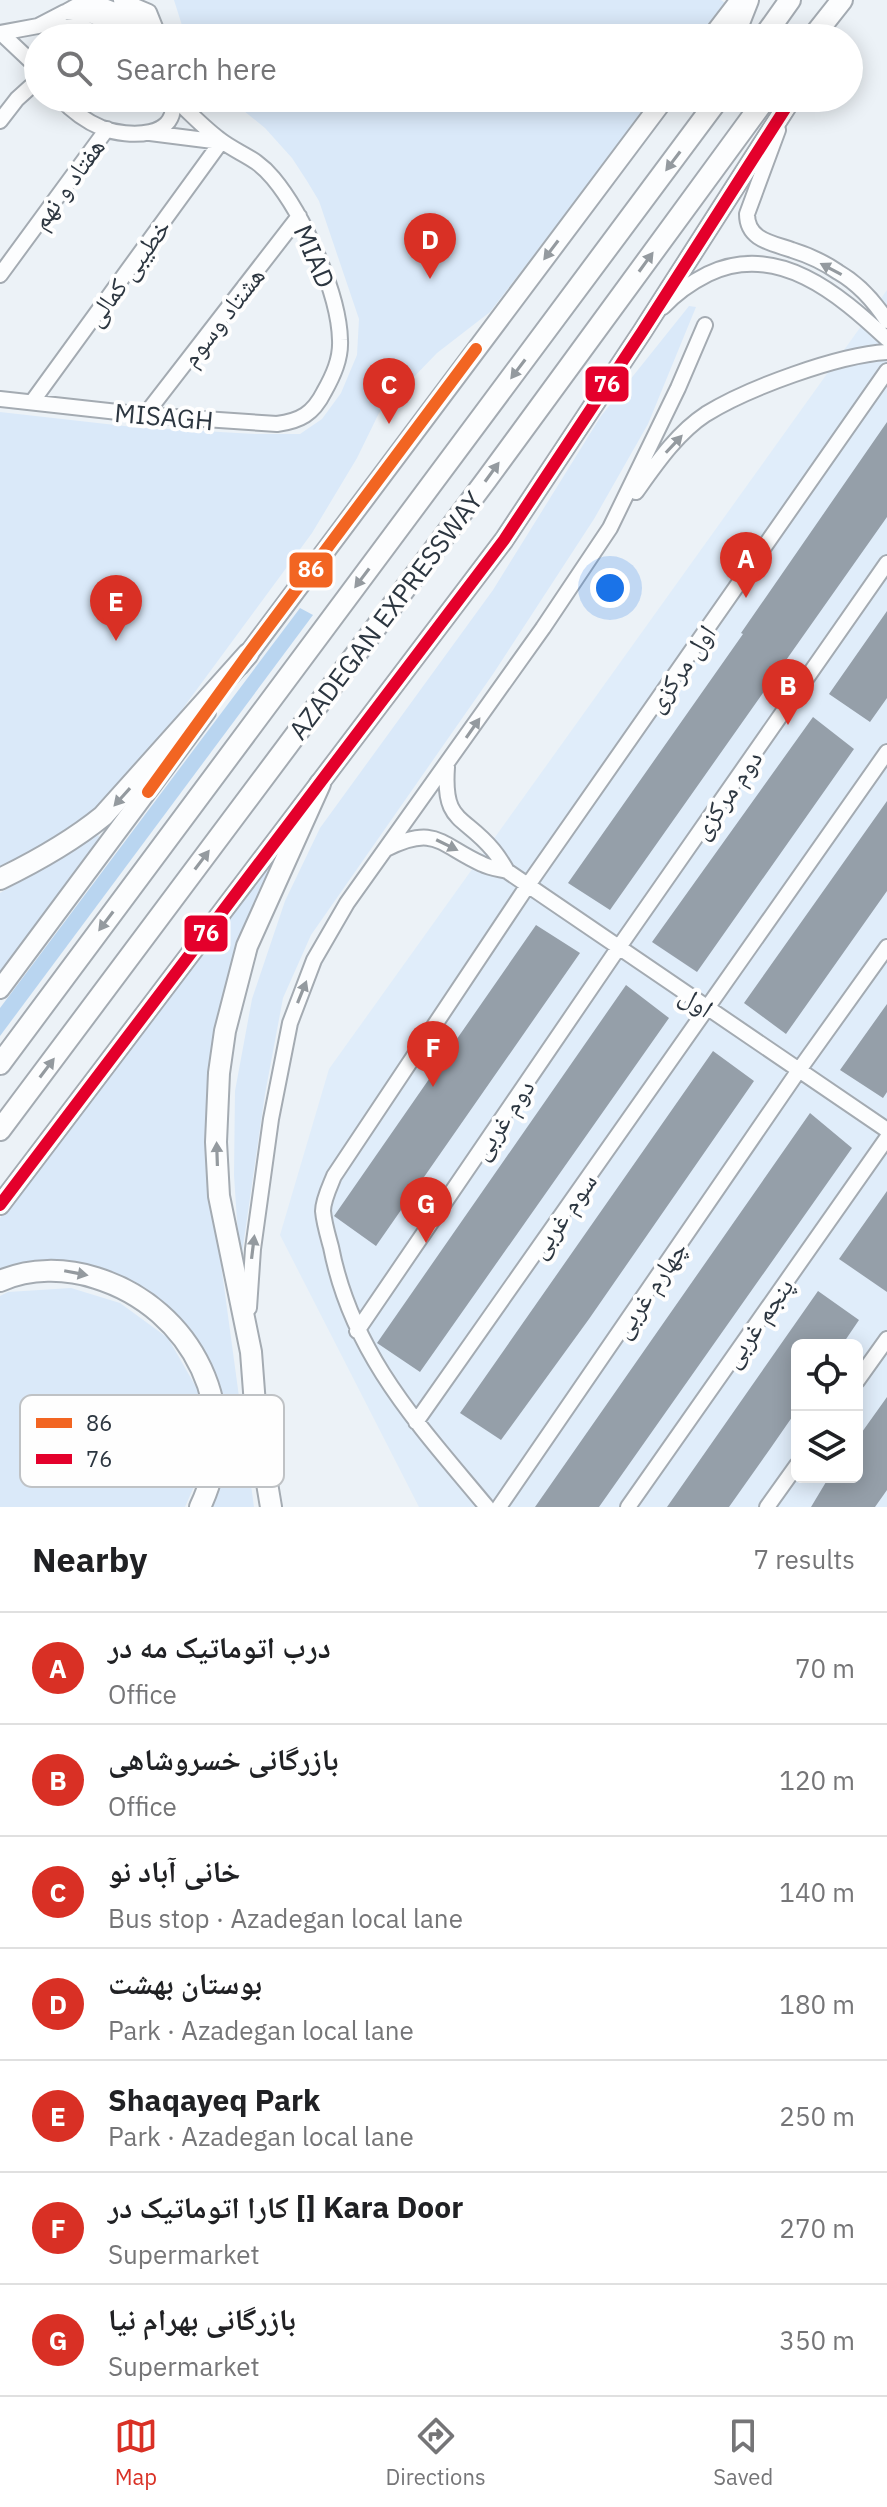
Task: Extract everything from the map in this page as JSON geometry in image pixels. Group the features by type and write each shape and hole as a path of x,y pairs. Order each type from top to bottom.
{"highway":[{"path":"739,24 748,0"},
{"path":"773,24 790,0"},
{"path":"824,24 844,0"},
{"path":"697,128 703,112"},
{"name":"AZADEGAN EXPRESSWAY","path":"0,1064 709,112"},
{"name":"AZADEGAN EXPRESSWAY","path":"0,1130 487,479 756,112"},
{"path":"0,879 79,836 110,810 248,654"},
{"path":"254,1395 251,1352 219,1196 216,1142 219,1073 225,1031 247,946 320,784"},
{"path":"0,1281 45,1271 68,1271 120,1286 153,1307 180,1332 208,1383 210,1395"},
{"path":"200,1507 207,1487"},
{"path":"268,1487 271,1507"}],"main road":[{"path":"722,24 740,0"},
{"path":"832,24 844,0"},
{"path":"0,989 654,112"},
{"path":"0,1205 504,540 783,112"}],"street":[{"path":"121,0 149,12 151,24"},
{"path":"42,24 86,1 132,24"},
{"path":"65,12 88,14 118,24"},
{"path":"0,33 24,29"},
{"path":"0,33 24,55"},
{"path":"0,121 24,93"},
{"path":"76,112 85,120 122,133 149,133 221,142"},
{"path":"149,133 168,124 173,112"},
{"path":"188,112 221,142"},
{"path":"786,112 751,202 747,223 767,242 838,271 873,300 887,321"},
{"name":"هفتاد و نهم","path":"0,275 107,129"},
{"name":"MIAD","path":"221,142 259,163 281,188 299,216 331,291 338,316 340,343 336,372 320,401"},
{"name":"خطیبی کمالی","path":"32,402 221,142"},
{"name":"هشتاد وسوم","path":"145,415 299,216"},
{"path":"642,332 680,292 698,279 725,266 737,264 772,265 801,274 830,291 887,339"},
{"path":"610,528 705,325"},
{"path":"251,1352 248,1296 253,1249 271,1119 290,1023 314,960 347,903 543,628 610,528 677,439 705,415 739,397 833,361 887,352"},
{"name":"اول مرکزی","path":"357,1331 335,1270 323,1209 334,1176 528,885 887,371"},
{"name":"MISAGH","path":"0,399 145,415 277,424 303,417 320,401"},
{"name":"دوم مرکزی","path":"619,947 887,563"},
{"name":"سوم غربی","path":"416,1422 887,752"},
{"name":"اول","path":"447,764 448,803 457,819 492,849 507,871"},
{"name":"اول","path":"384,850 420,837 440,840 483,865 507,871 887,1130"},
{"name":"دوم غربی","path":"357,1331 619,947"},
{"name":"چهارم غربی","path":"499,1507 887,947"},
{"name":"پنجم غربی","path":"628,1507 887,1138"},
{"path":"357,1331 378,1369 416,1422 487,1507"},
{"path":"863,1373 887,1339"},
{"path":"767,1507 791,1473"}],"shaded area":[{"path":"174,0 721,0 725,3 709,24 182,24"},
{"path":"245,112 643,112 490,312 437,353 379,413 357,458 312,533 153,749 90,813 20,859 0,867 0,412 133,427 300,434 322,419 341,393 357,355 359,319 319,201 292,158 265,128"},
{"path":"887,290 887,1507 419,1507 280,1235 329,1069"},
{"path":"689,306 696,307 648,424 594,519 493,674 311,935 283,998 265,1094 240,1267 234,1175 235,1091 252,999 285,901 320,828 493,590 601,416"},
{"path":"300,608 313,615 0,1036 0,1008"},
{"path":"293,829 253,907 237,948 212,1198 239,1395 220,1395 212,1370 196,1339 174,1311 146,1289 92,1267 70,1266 0,1273 0,1218"},
{"path":"98,835 101,841 0,975 0,893"},
{"path":"71,1288 120,1303 168,1338 200,1395 20,1395 20,1487 194,1487 185,1507 0,1507 0,1296 8,1292"},
{"path":"217,1487 251,1487 254,1507 210,1507"}],"building":[{"path":"887,422 887,517 610,910 568,883"},
{"path":"887,611 887,698 870,722 829,694"},
{"path":"813,717 854,749 697,972 652,942"},
{"path":"887,801 887,891 786,1034 744,1003"},
{"path":"536,925 580,953 376,1246 334,1216"},
{"path":"626,985 669,1018 420,1372 377,1343"},
{"path":"887,1004 887,1092 883,1098 840,1070"},
{"path":"713,1051 754,1081 501,1440 460,1413"},
{"path":"810,1113 852,1148 599,1507 535,1507"},
{"path":"887,1191 887,1292 839,1259"},
{"path":"818,1291 859,1320 846,1339 791,1339 791,1419 729,1507 667,1507"},
{"path":"887,1397 887,1490 875,1507 811,1507 825,1483 863,1483 863,1431"}],"transit line":[{"name":"76","path":"0,1205 504,540 783,112"},
{"name":"86","path":"148,792 476,349"}],"place":[{"name":"بوستان بهشت","path":"430,279"},
{"name":"خانی آباد نو","path":"389,424"},
{"name":"درب اتوماتیک مه در","path":"746,598"},
{"name":"Shaqayeq Park","path":"116,641"},
{"name":"بازرگانی خسروشاهی","path":"788,725"},
{"name":"کارا اتوماتیک در [] Kara Door","path":"433,1087"},
{"name":"بازرگانی بهرام نیا","path":"426,1243"}]}
